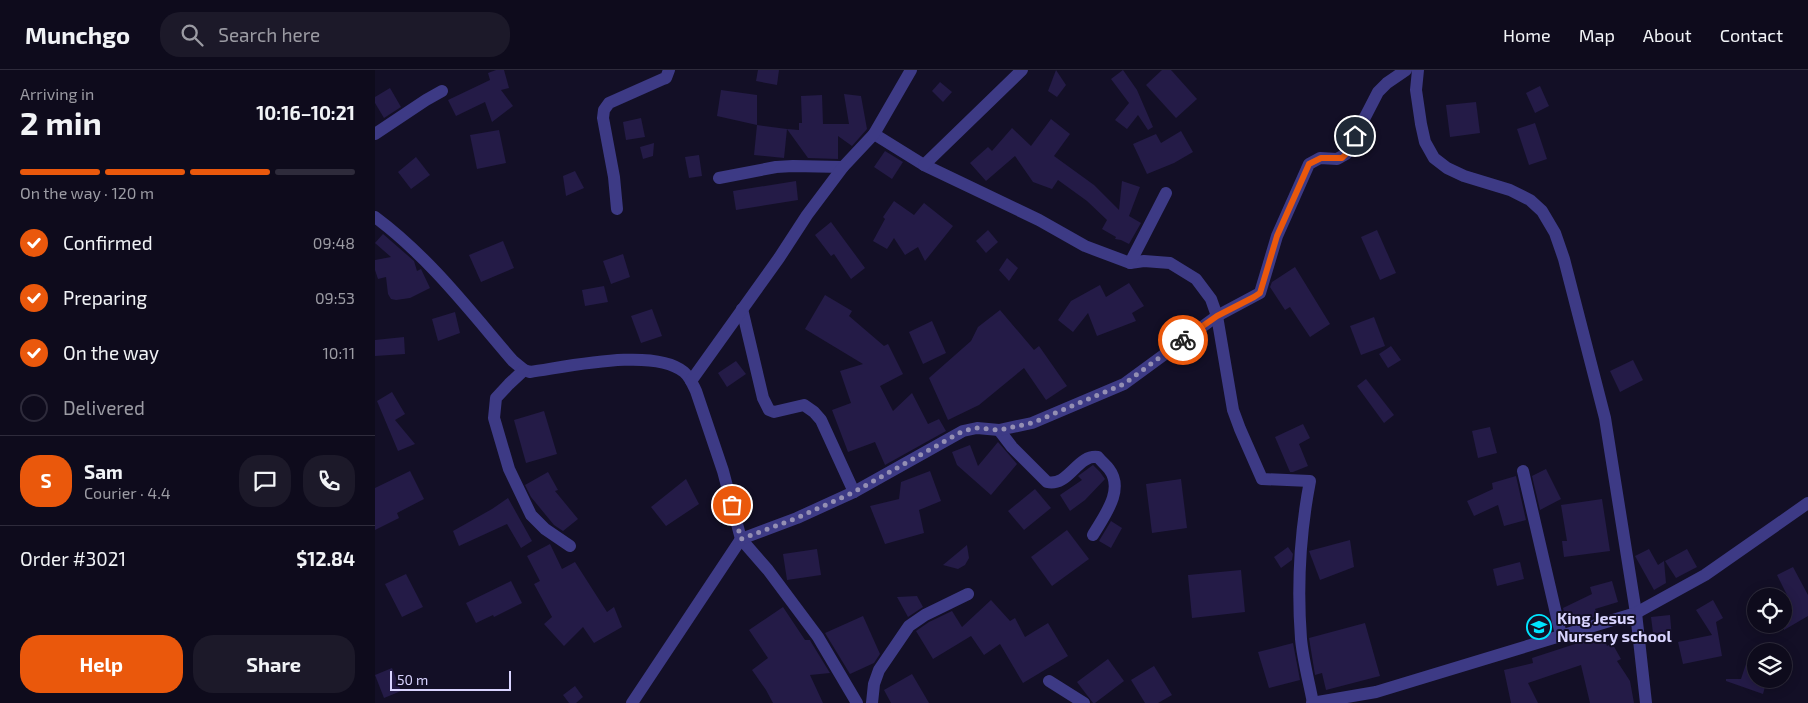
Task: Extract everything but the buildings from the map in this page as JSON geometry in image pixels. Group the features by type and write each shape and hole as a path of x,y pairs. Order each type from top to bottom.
{"street":[{"path":"617,209 614,177 603,118 604,110 609,102 666,78 669,70"},
{"path":"691,381 779,258 807,215 843,167 874,134 911,70"},
{"path":"924,165 1022,70"},
{"path":"632,703 741,539 797,518 854,492 963,431 977,428 999,430 1032,423 1124,384 1217,316 1260,293 1277,236 1309,164 1321,158 1337,159 1346,154 1379,92 1387,83 1406,70"},
{"path":"1417,70 1416,90 1421,124 1425,142 1434,158 1447,168 1464,176 1510,190 1530,200 1542,211 1555,232 1569,276 1605,418 1636,613 1646,703"},
{"path":"375,134 442,91"},
{"path":"874,134 924,165 1039,220 1085,246 1130,263 1144,261 1170,263 1196,279 1211,299 1217,316 1233,410 1262,479 1310,481 1303,518 1300,608 1301,640 1313,703 1376,692 1636,613 1705,575 1808,503"},
{"path":"719,178 776,167 843,167"},
{"path":"1130,263 1166,193"},
{"path":"375,217 412,247 433,268 513,362 524,370 530,372 590,363 630,360 659,362 672,365 684,372 691,381 723,471 741,539 768,570 818,637 857,703"},
{"path":"742,309 763,398 769,410 774,412 804,405 814,412 821,420 854,492"},
{"path":"524,370 497,398 494,418 509,470 531,515 545,529 570,546"},
{"path":"999,430 1011,447 1047,482 1061,481 1090,457 1098,457 1109,468 1116,485 1114,497 1093,535"},
{"path":"1523,471 1561,635"},
{"path":"872,703 874,684 879,670 909,626 925,615 968,594"},
{"path":"1049,680 1084,703"}],"way so far":[{"path":"732,505 741,539 797,518 854,492 963,431 977,428 999,430 1032,423 1124,384 1183,340"}],"place":[{"name":"King Jesus Nursery school","path":"1539,627"}],"route":[{"path":"1183,340 1217,316 1260,293 1277,236 1309,164 1321,158 1342,158 1355,136"}]}
